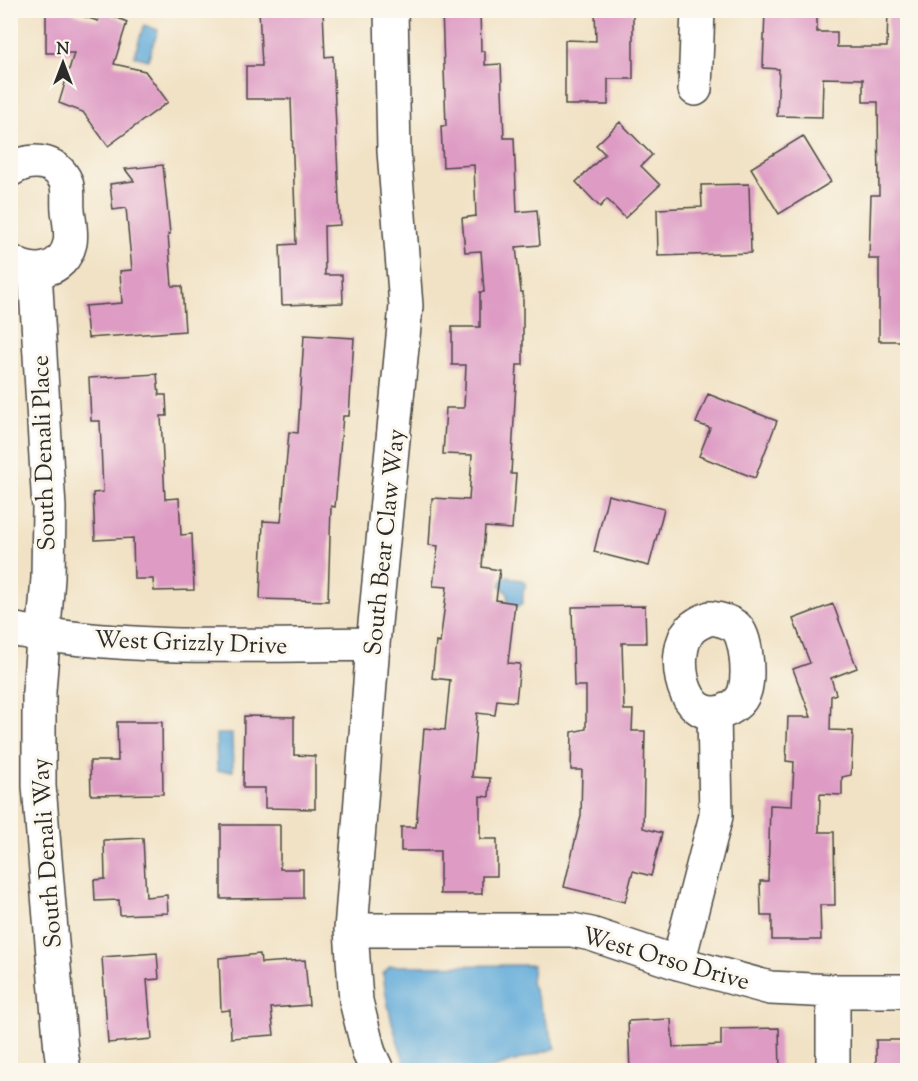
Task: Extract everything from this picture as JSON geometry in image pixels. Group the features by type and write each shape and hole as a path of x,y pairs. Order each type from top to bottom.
{"street":[{"name":"South Bear Claw Way","path":"377,1071 369,1053 356,1001 351,930 373,644 406,306 394,151 391,10"},
{"path":"695,89 698,10"},
{"name":"South Denali Place","path":"10,170 27,162 48,164 59,172 66,183 70,241 68,248 60,261 48,269 23,266 49,508 44,635"},
{"name":"West Grizzly Drive","path":"10,629 130,644 175,646 373,644"},
{"name":"South Denali Way","path":"44,635 38,724 39,786 64,1071"},
{"path":"678,963 716,816 714,714"},
{"name":"West Orso Drive","path":"351,930 572,930 591,934 678,963 770,988 908,991"},
{"path":"833,991 833,1071"}],"water":[{"path":"144,25 158,30 148,60 134,56"},
{"path":"509,576 522,580 526,584 523,602 518,607 508,603 508,594 500,585 504,577"},
{"path":"216,734 232,734 233,771 217,771"},
{"path":"533,965 531,982 556,1048 486,1070 408,1070 395,1035 387,999 383,974 390,966"}],"building":[{"path":"259,10 323,10 325,57 333,56 340,225 324,226 325,275 342,275 343,303 282,305 280,245 296,244 291,99 246,99 246,66 262,66"},
{"path":"442,10 480,10 481,51 485,51 485,65 501,64 504,138 514,138 517,212 537,210 540,245 516,247 521,292 523,292 523,365 517,365 511,474 516,474 512,529 485,527 482,567 500,570 496,600 515,603 508,663 520,664 516,702 497,700 495,715 477,713 472,777 490,778 489,797 480,796 480,839 497,839 497,876 482,876 482,894 440,894 440,851 401,851 401,827 416,827 424,728 445,730 450,680 432,678 436,642 440,643 447,587 433,586 438,546 429,545 432,498 469,500 472,455 443,454 446,408 464,408 466,365 452,365 452,327 480,327 480,292 484,292 481,251 465,252 462,218 476,216 474,165 443,167 441,126 446,126"},
{"path":"595,10 633,10 633,79 608,79 608,105 565,105 565,40 596,41"},
{"path":"765,10 817,10 817,32 837,32 837,47 887,47 888,10 908,10 908,341 879,341 879,259 869,259 871,195 879,195 878,102 863,102 863,79 823,78 822,117 777,116 779,69 763,68"},
{"path":"67,11 98,21 102,11 127,22 114,64 145,71 168,102 108,146 83,112 59,103 74,53 46,53 46,12"},
{"path":"620,122 652,155 641,166 660,185 625,218 607,199 600,207 576,182 605,154 596,145"},
{"path":"803,136 831,182 779,214 751,168"},
{"path":"163,165 170,234 168,234 172,286 182,286 185,331 88,338 85,306 122,303 120,271 132,270 126,208 113,210 110,184 134,181 125,169"},
{"path":"749,184 751,253 658,256 657,209 702,207 701,185"},
{"path":"304,335 354,338 349,416 343,416 335,507 331,506 328,601 260,599 263,521 281,522 289,432 298,433"},
{"path":"157,374 159,395 166,395 167,416 161,416 165,499 179,498 181,535 192,534 194,590 154,591 153,579 134,579 133,538 95,540 93,493 103,492 100,421 91,421 89,378"},
{"path":"708,394 777,421 755,478 699,456 710,428 696,423"},
{"path":"608,495 664,509 649,566 594,552"},
{"path":"833,604 857,668 831,678 836,694 831,696 830,730 853,731 851,775 842,777 842,795 820,794 819,832 834,832 835,905 820,905 821,940 772,940 772,916 761,916 760,881 768,881 770,805 792,806 794,762 786,761 788,717 811,717 793,669 810,663 793,619"},
{"path":"645,606 646,643 622,643 624,710 633,710 632,731 645,731 643,828 662,833 651,876 633,871 625,902 564,887 581,816 582,770 571,770 572,732 586,729 586,686 574,686 572,607"},
{"path":"244,716 294,717 294,755 315,756 315,809 265,808 265,788 243,788"},
{"path":"117,722 162,722 163,794 91,795 90,761 118,761"},
{"path":"221,825 280,825 280,869 303,869 303,898 221,899"},
{"path":"143,838 146,897 167,895 168,913 120,915 119,900 95,901 94,880 105,879 104,840"},
{"path":"157,953 159,979 147,980 152,1039 108,1043 102,957"},
{"path":"260,954 261,963 305,960 309,1005 271,1008 274,1035 231,1038 230,1010 221,1011 219,958"},
{"path":"671,1019 673,1047 721,1045 721,1029 779,1028 780,1071 630,1071 628,1021"},
{"path":"876,1040 908,1040 908,1067 876,1067"}]}
